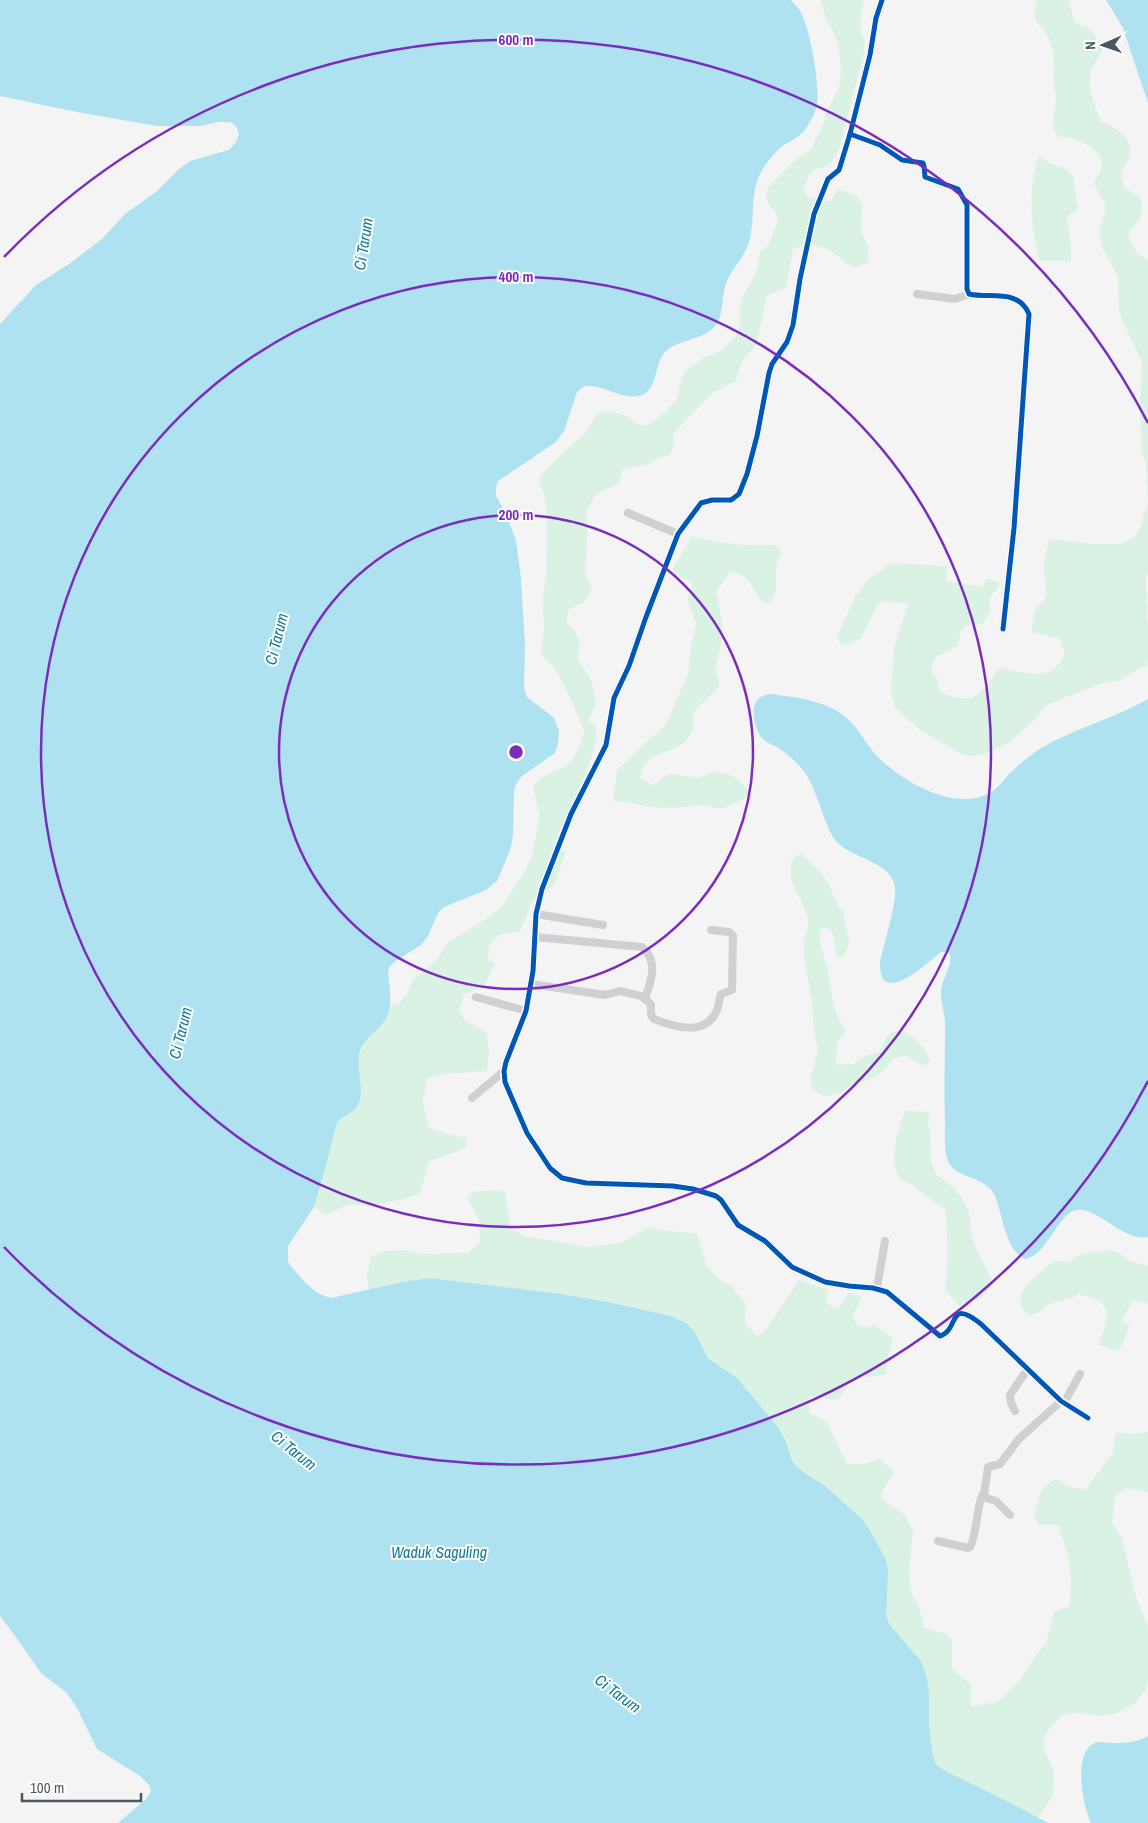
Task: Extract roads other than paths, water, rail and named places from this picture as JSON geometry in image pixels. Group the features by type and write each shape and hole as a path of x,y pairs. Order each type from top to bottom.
{"street":[{"path":"472,1098 504,1071 526,1011 531,984 536,914 542,889 572,814 606,746 614,698 629,666 678,534 701,503 712,500 731,500 739,494 747,474 757,436 769,373 772,364 787,342 793,325 800,279 814,214 828,179 839,170 870,55 876,18 882,0"},
{"path":"850,134 880,145 902,160 922,163 925,177 960,191 968,208 968,294"},
{"path":"917,294 955,299 968,294 1008,296 1026,306 1029,314 1014,528 1003,629"},
{"path":"628,513 678,534"},
{"path":"536,914 602,925"},
{"path":"531,984 605,995 620,991 645,999 651,1005 652,1017 660,1022 692,1028 700,1027 717,1010 721,994 732,990 733,936 729,932 711,930"},
{"path":"535,937 642,947 648,954 653,967 645,999"},
{"path":"476,997 526,1011"},
{"path":"504,1071 508,1091 527,1134 550,1168 562,1178 586,1183 673,1186 693,1189 716,1196 721,1200 738,1225 766,1241 792,1267 825,1282 877,1288 894,1297 940,1336 944,1334 960,1314 968,1314 981,1324 1062,1402 1088,1418"},
{"path":"877,1288 885,1241"},
{"path":"1015,1411 1010,1395 1027,1370"},
{"path":"938,1541 970,1547 978,1521 981,1497 984,1494 988,1466 1000,1464 1019,1439 1062,1402 1080,1374"},
{"path":"984,1494 986,1498 996,1501 1010,1515"}],"water":[{"name":"Waduk Saguling","path":"0,0 791,0 800,11 807,29 813,56 818,95 816,108 804,130 780,148 767,162 757,180 749,242 727,281 721,314 716,325 701,336 677,344 667,350 660,359 654,382 648,391 642,395 635,397 627,396 590,386 586,386 577,392 564,431 556,442 498,481 496,496 505,512 516,540 521,579 525,645 524,688 527,697 554,718 559,731 558,744 555,753 522,776 516,784 511,848 497,881 486,890 444,907 438,913 428,936 421,945 390,966 388,972 390,1006 387,1017 366,1040 360,1051 361,1093 358,1105 337,1122 314,1207 288,1246 288,1262 312,1289 331,1298 402,1282 430,1278 562,1294 608,1302 671,1316 686,1323 694,1331 708,1358 737,1378 778,1427 785,1439 792,1461 796,1466 824,1485 862,1519 871,1532 886,1560 888,1572 886,1614 889,1624 921,1661 927,1678 929,1726 933,1756 936,1764 945,1771 1048,1823 118,1823 146,1799 151,1791 149,1785 140,1776 97,1749 78,1710 67,1693 41,1673 0,1616 0,324 36,285 69,264 102,239 125,214 156,192 178,170 190,161 229,150 236,142 239,134 236,126 230,122 218,122 201,126 157,126 0,96"},
{"path":"1106,0 1148,0 1148,103 1123,28"},
{"path":"769,694 812,701 833,709 850,721 878,757 902,777 932,792 964,799 979,797 993,791 1009,774 1038,750 1148,699 1148,1237 1128,1234 1090,1212 1073,1211 1061,1221 1039,1251 1025,1259 1018,1254 1009,1240 998,1204 991,1189 955,1170 950,1165 945,1145 945,1024 941,989 950,964 950,954 941,952 915,973 895,983 887,982 882,976 880,962 895,894 892,879 879,866 843,848 837,842 832,836 815,792 804,772 788,755 761,737 755,723 754,707 759,698"},
{"path":"1148,1736 1148,1823 1091,1823 1085,1805 1081,1780 1084,1757 1088,1748 1096,1742 1130,1742"}],"water label":[{"name":"Ci Tarum","path":"363,244"},
{"name":"Ci Tarum","path":"276,639"},
{"name":"Ci Tarum","path":"180,1033"},
{"name":"Ci Tarum","path":"294,1450"},
{"name":"Ci Tarum","path":"618,1693"}]}
